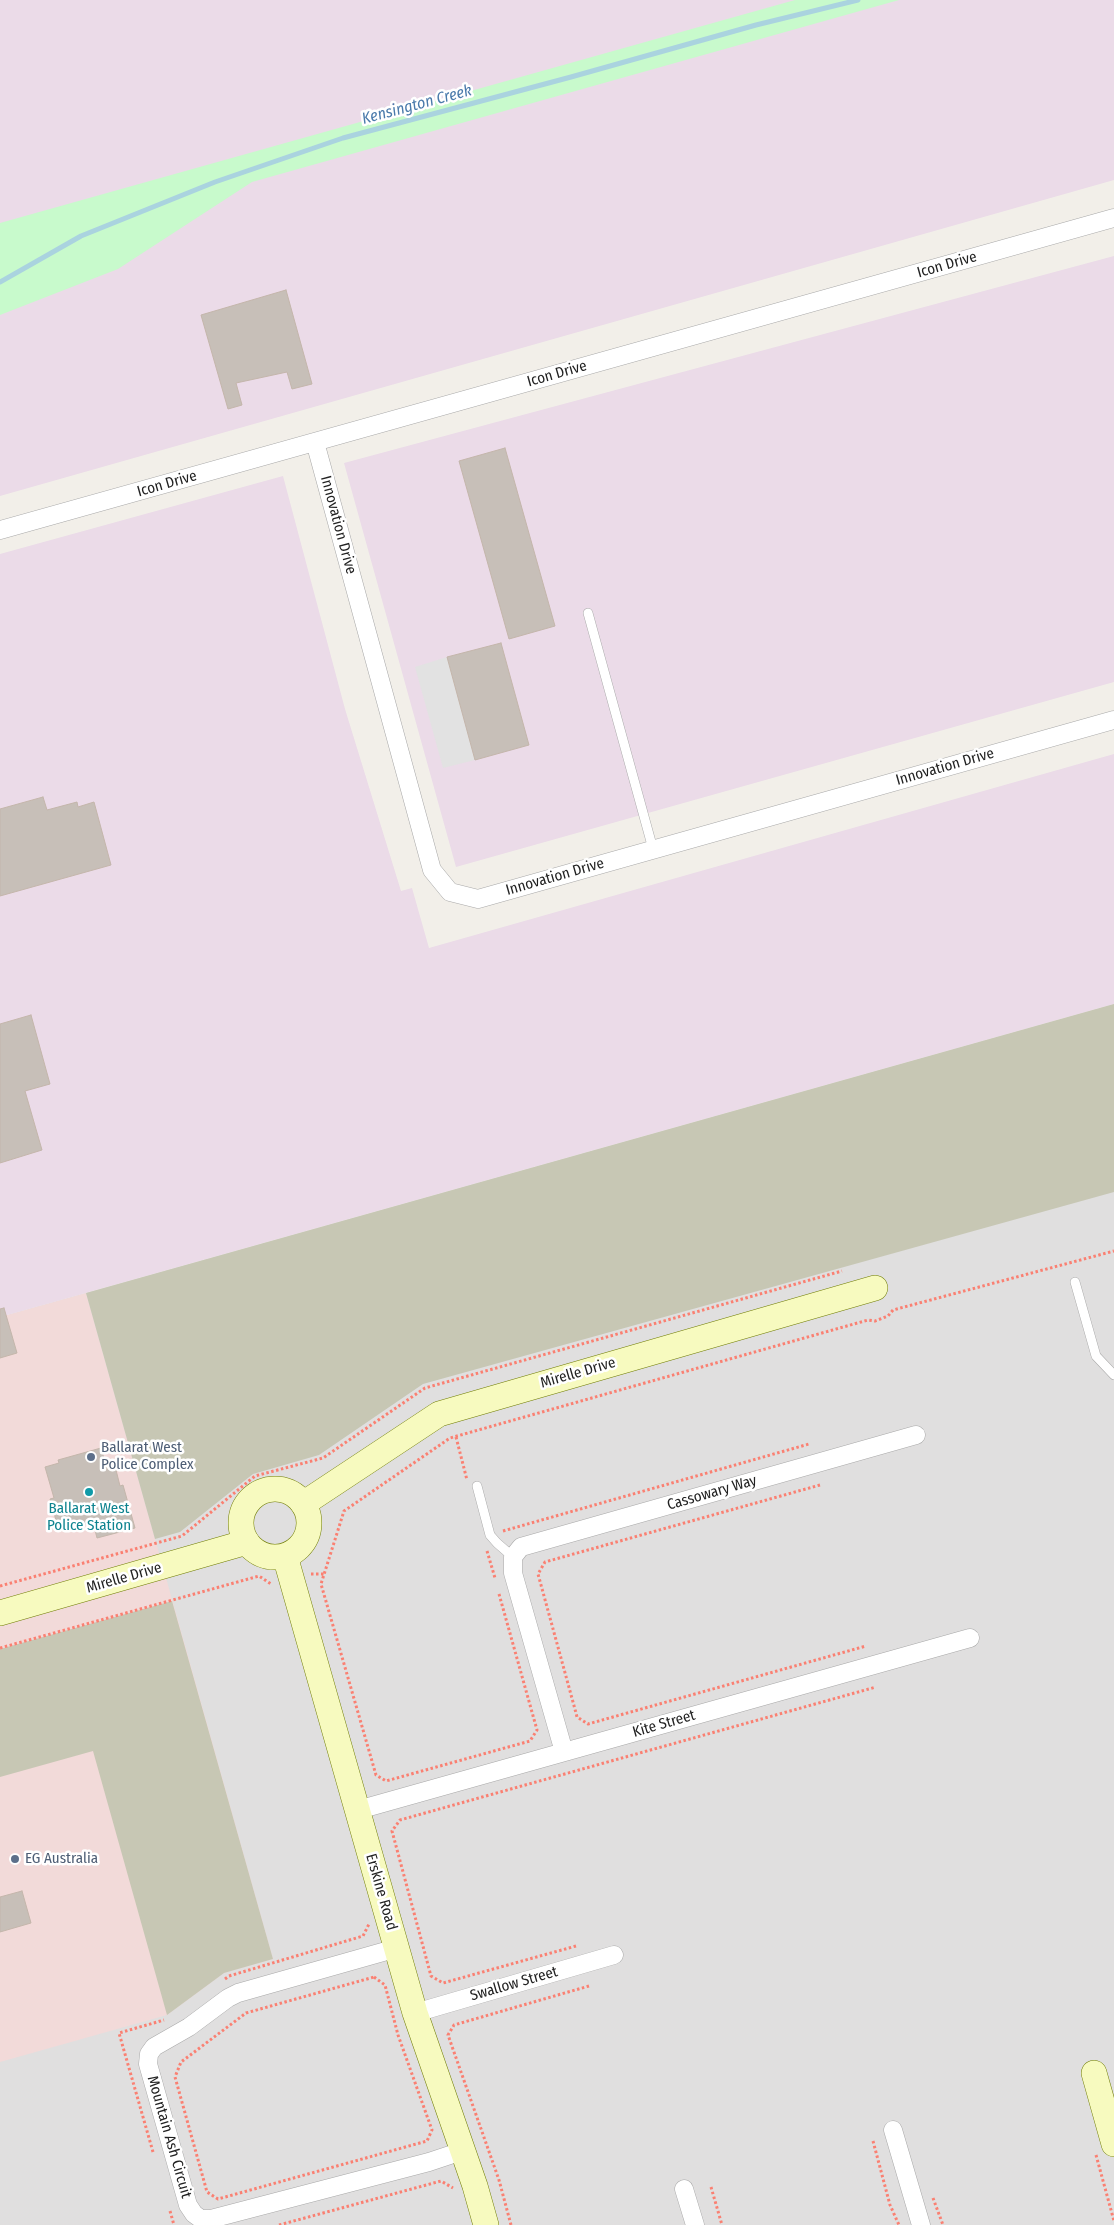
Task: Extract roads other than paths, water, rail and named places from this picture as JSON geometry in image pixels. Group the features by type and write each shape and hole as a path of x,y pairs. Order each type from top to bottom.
{"street":[{"name":"Icon Drive","path":"0,530 1114,218"},
{"name":"Innovation Drive","path":"315,442 432,870 450,892 478,899 1114,720"},
{"name":"Mirelle Drive","path":"303,1504 439,1414 874,1288"},
{"name":"Cassowary Way","path":"513,1557 526,1544 916,1435"},
{"path":"272,1489 284,1490 294,1495 303,1504 310,1523 308,1534 295,1551 285,1556 274,1557 254,1550 247,1542 242,1531 242,1519 245,1508 261,1492 272,1489"},
{"name":"Mirelle Drive","path":"0,1613 247,1542"},
{"name":"Erskine Road","path":"285,1556 415,2012 475,2186 486,2225"},
{"path":"513,1557 514,1573 564,1752"},
{"name":"Kite Street","path":"358,1810 970,1638"},
{"name":"Mountain Ash Circuit","path":"396,1948 238,1993 228,1998 189,2027 154,2046 149,2054 148,2064 188,2204 194,2214 201,2219 211,2219 429,2162 462,2151"},
{"name":"Swallow Street","path":"415,2012 614,1955"},
{"path":"1094,2072 1114,2144"},
{"path":"893,2130 921,2225"},
{"path":"684,2189 694,2225"}],"lane":[{"path":"588,613 654,849"},
{"path":"1075,1282 1096,1356 1114,1375"},
{"path":"478,1486 490,1535 496,1543 513,1557"}],"waterway":[{"name":"Kensington Creek","path":"0,282 81,236 215,182 343,138 756,25 858,0"}],"place":[{"name":"Ballarat West Police Complex","path":"91,1457"},
{"name":"Ballarat West Police Station","path":"89,1492"},
{"name":"EG Australia","path":"15,1859"}]}
